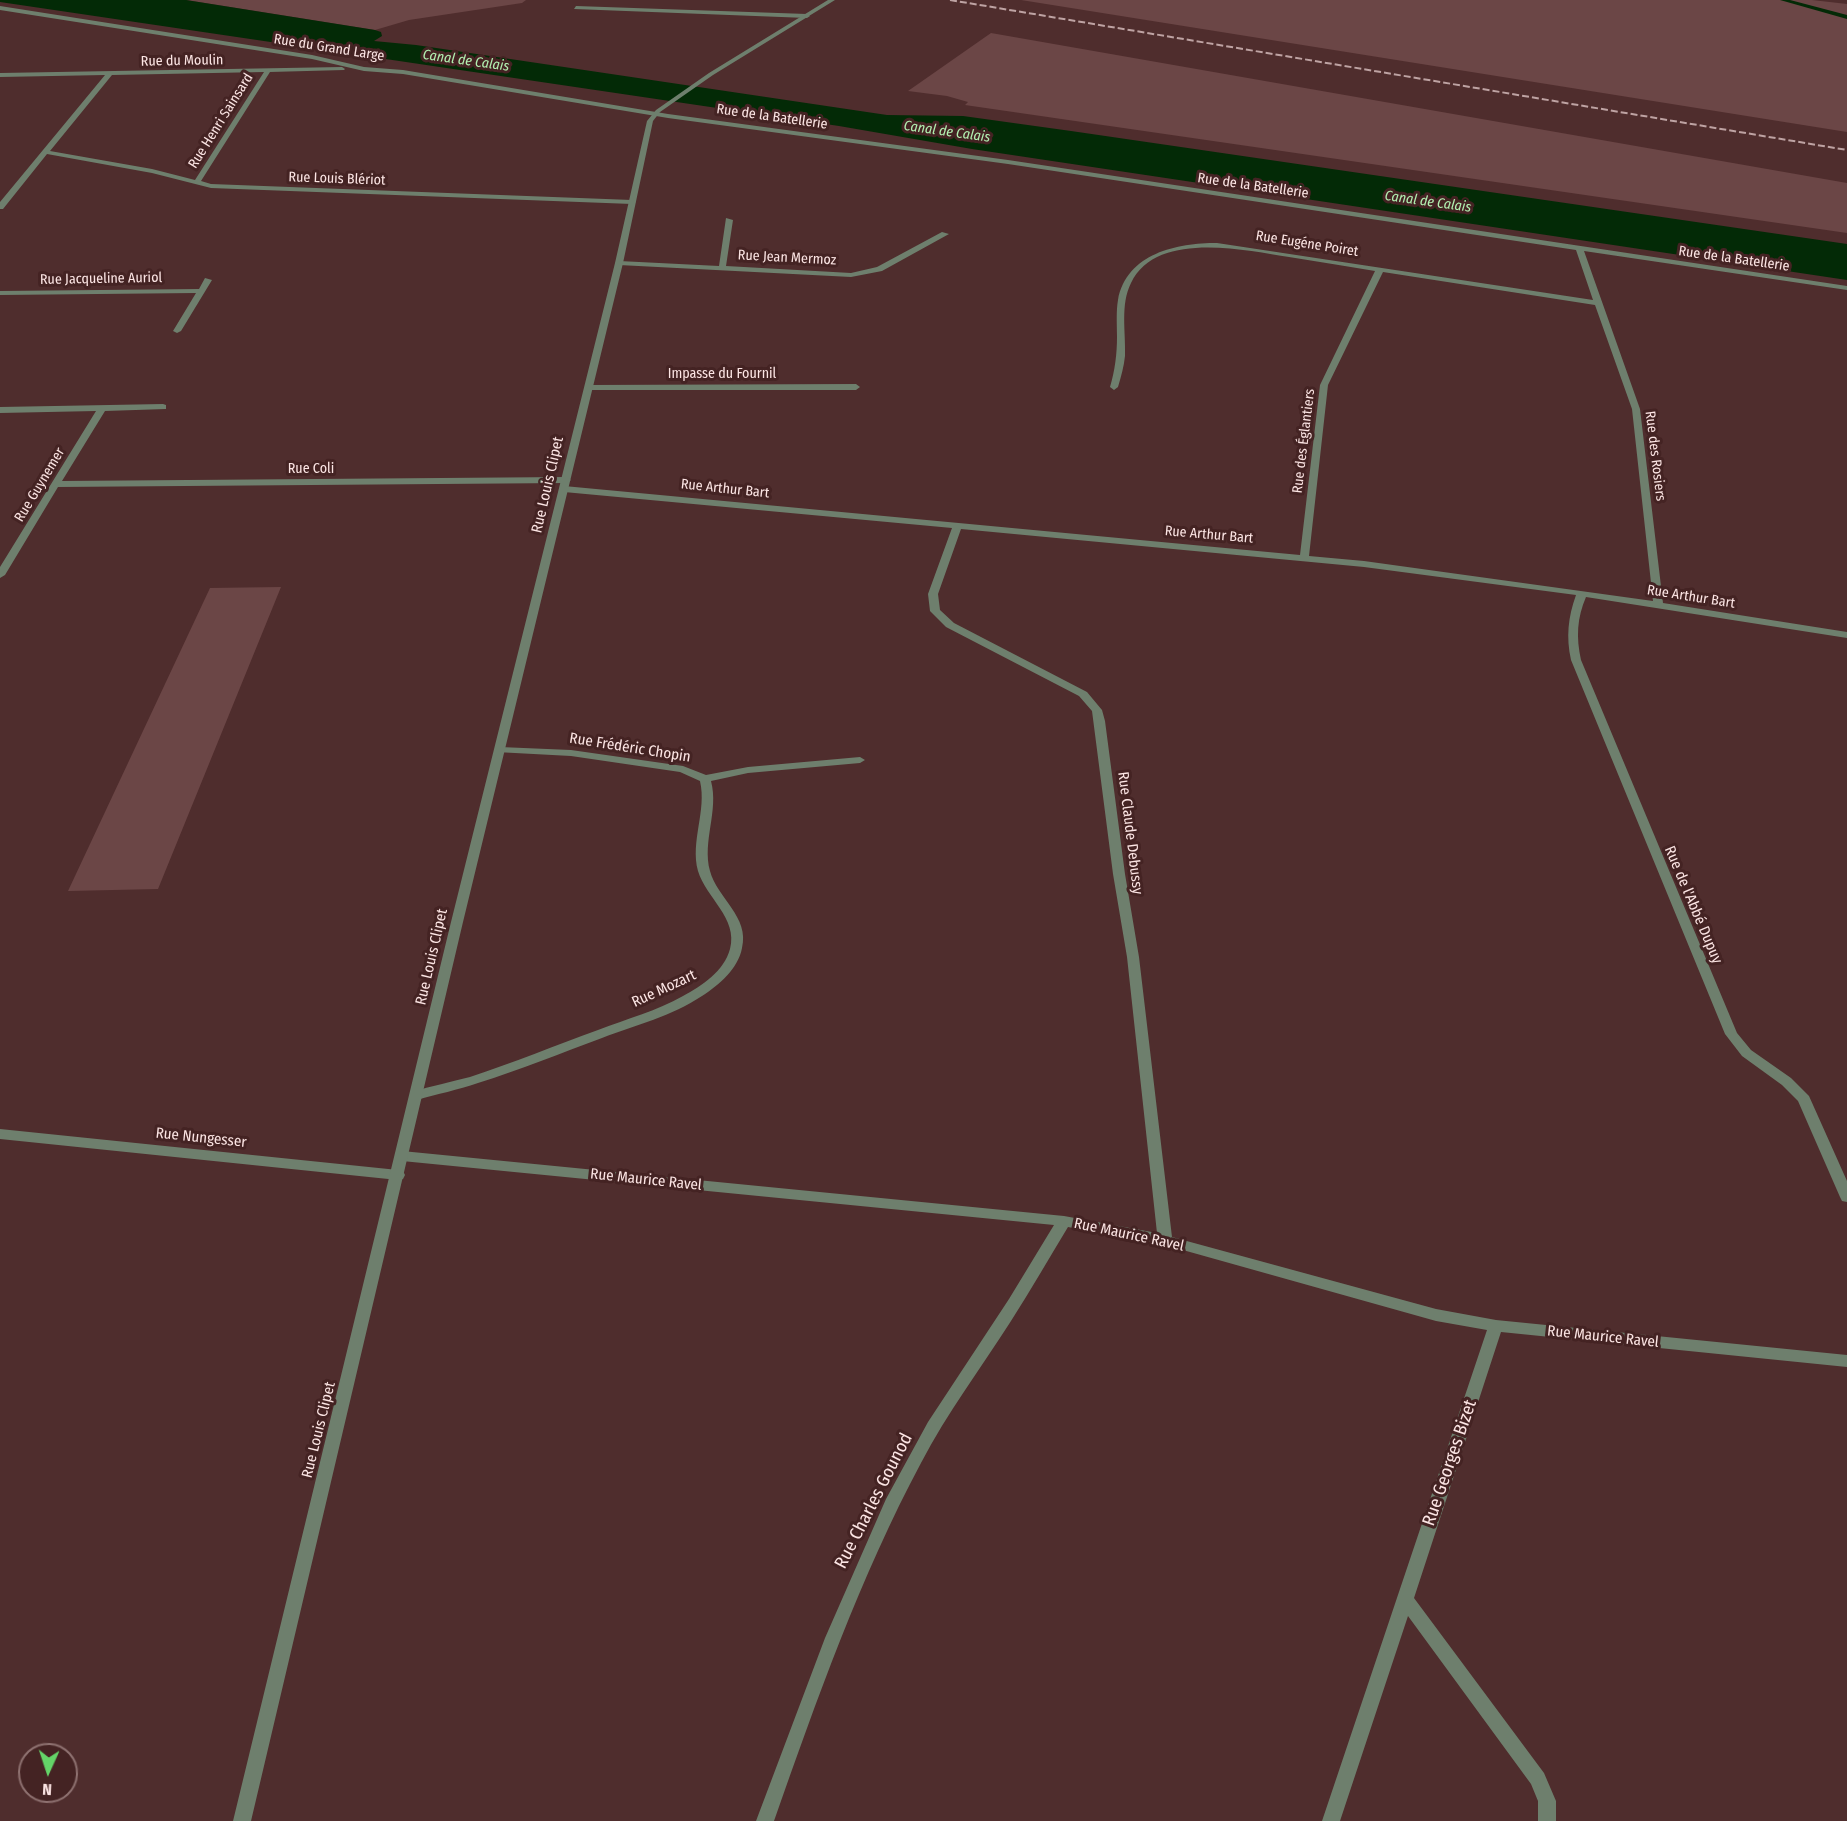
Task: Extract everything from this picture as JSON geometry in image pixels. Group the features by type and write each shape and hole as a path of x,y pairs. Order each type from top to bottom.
{"street":[{"path":"659,110 711,74 832,0"},
{"name":"Rue du Grand Large","path":"0,8 300,56 364,69 403,72 659,110"},
{"path":"576,8 807,16"},
{"name":"Rue du Moulin","path":"0,75 364,69"},
{"name":"Rue Henri Sainsard","path":"196,183 267,72"},
{"path":"0,207 109,74"},
{"name":"Rue Louis Clipet","path":"242,1821 619,263 646,132 650,121 659,110"},
{"name":"Rue de la Batellerie","path":"659,110 1847,288"},
{"name":"Rue Louis Blériot","path":"45,152 153,171 196,183 632,202"},
{"path":"722,268 729,220"},
{"name":"Rue Jean Mermoz","path":"619,263 840,275 879,269 945,234"},
{"name":"Rue Eugéne Poiret","path":"1114,387 1121,351 1122,298 1125,289 1135,272 1154,257 1165,251 1192,245 1220,244 1598,303"},
{"name":"Rue des Rosiers","path":"1579,248 1635,409 1658,605"},
{"name":"Rue des Églantiers","path":"1304,558 1324,385 1380,269"},
{"path":"177,331 208,280"},
{"name":"Rue Jacqueline Auriol","path":"0,293 201,291"},
{"name":"Impasse du Fournil","path":"588,388 856,387"},
{"path":"0,410 163,407"},
{"name":"Rue Guynemer","path":"0,575 102,408"},
{"name":"Rue Coli","path":"57,484 565,485"},
{"name":"Rue Arthur Bart","path":"565,485 1304,558 1582,593 1847,635"},
{"name":"Rue Claude Debussy","path":"958,525 933,594 935,611 950,625 1083,694 1097,710 1119,874 1133,957 1165,1240"},
{"name":"Rue de l'Abbé Dupuy","path":"1582,593 1570,631 1576,660 1731,1034 1746,1055 1789,1082 1804,1099 1847,1197"},
{"name":"Rue Frédéric Chopin","path":"500,750 571,753 682,769 705,779 755,770 860,760"},
{"name":"Rue Mozart","path":"417,1095 474,1080 673,1007 696,996 723,974 732,959 737,929 732,917 705,877 703,849 709,796 705,779"},
{"name":"Rue Nungesser","path":"0,1134 398,1175"},
{"name":"Rue Maurice Ravel","path":"402,1156 1064,1221 1165,1240 1437,1315 1496,1326 1847,1361"},
{"name":"Rue Charles Gounod","path":"765,1821 853,1584 897,1495 945,1406 998,1328 1064,1221"},
{"name":"Rue Georges Bizet","path":"1331,1821 1496,1326"},
{"path":"1405,1599 1538,1779 1548,1801 1547,1821"}],"shaded area":[{"path":"186,0 526,0 522,3 409,20 375,30"},
{"path":"1021,0 1812,0 1847,4 1847,132"},
{"path":"991,33 1847,183 1847,233 965,105 968,102 947,96 908,91"},
{"path":"281,587 158,889 68,891 210,588"}],"water":[{"name":"Canal de Calais","path":"0,0 186,0 381,32 382,36 374,41 416,45 887,115 963,116 1847,244 1847,280 972,149 839,126 0,2"}],"waterway":[{"path":"1783,0 1847,17"}],"railway":[{"path":"950,0 1847,150"}]}
